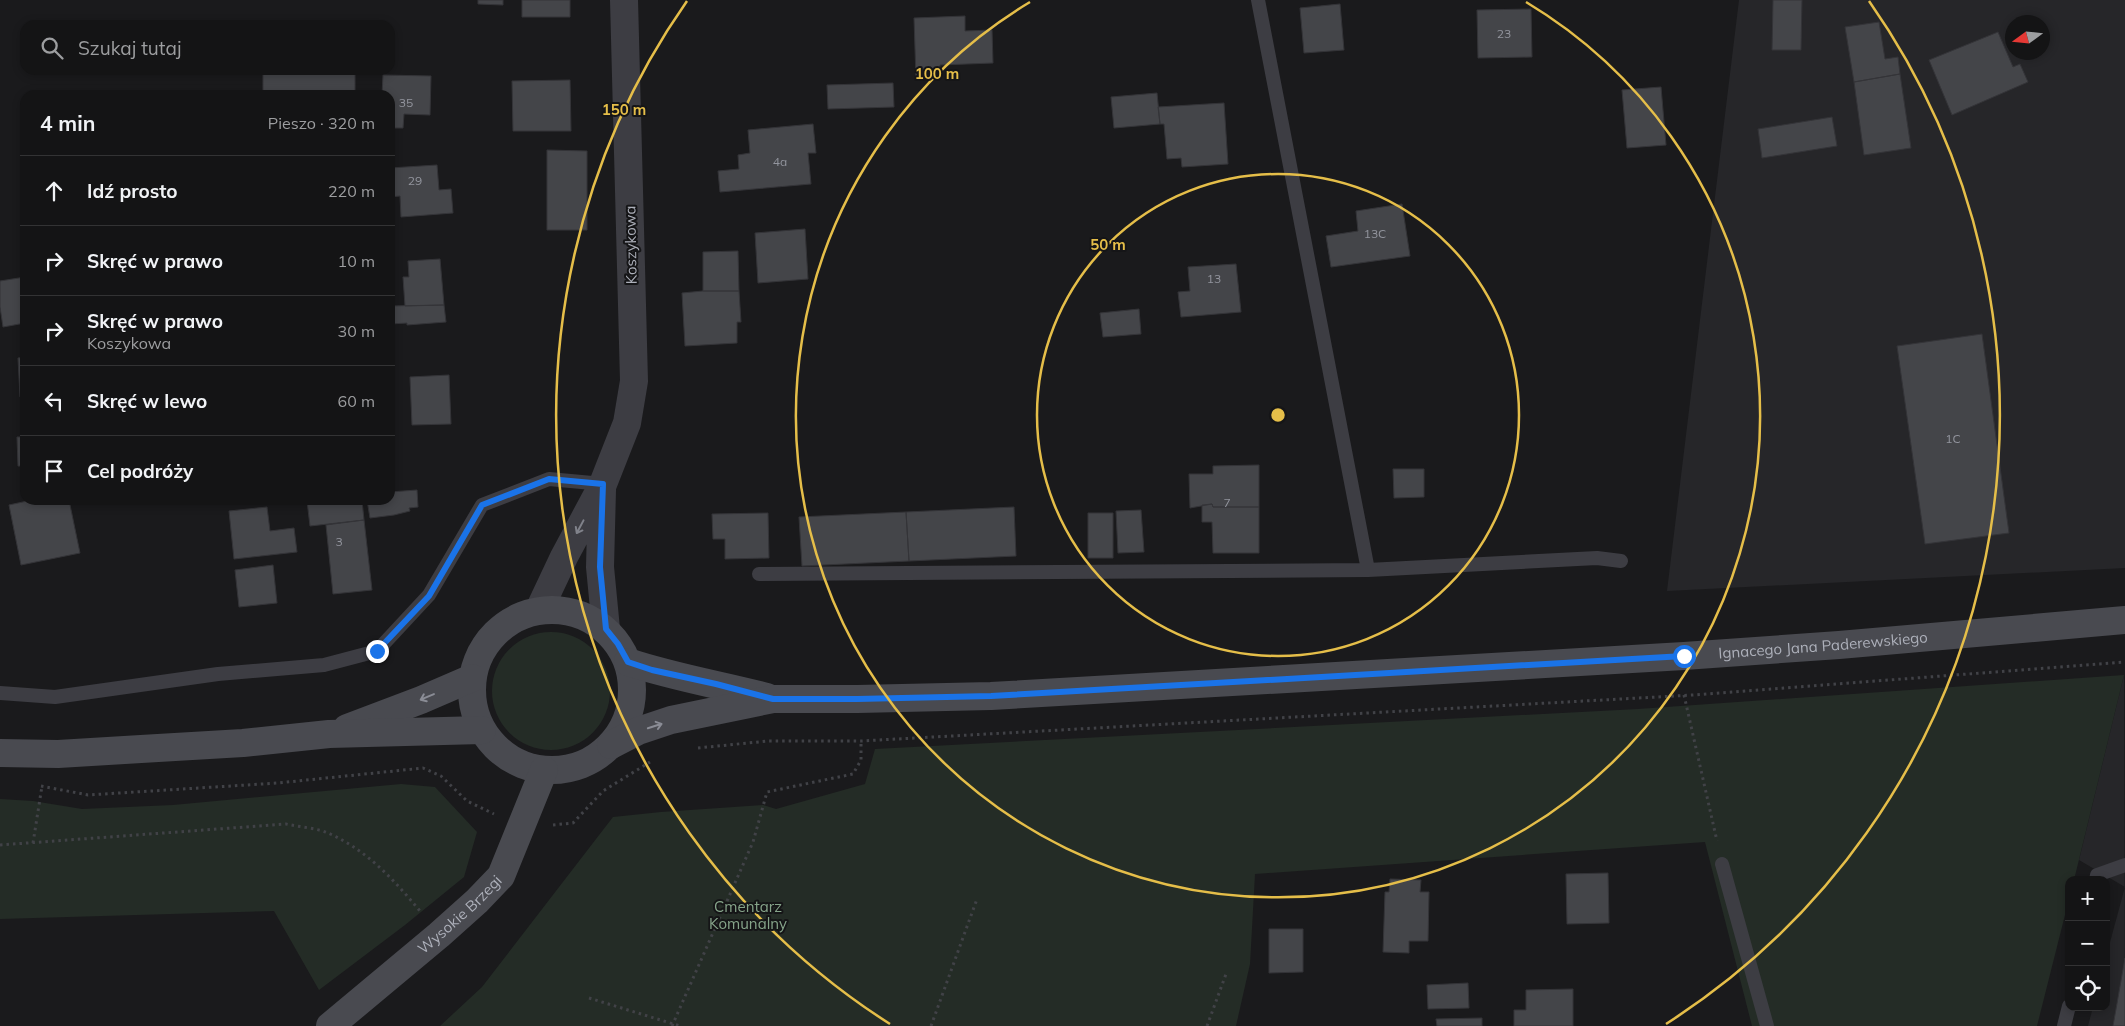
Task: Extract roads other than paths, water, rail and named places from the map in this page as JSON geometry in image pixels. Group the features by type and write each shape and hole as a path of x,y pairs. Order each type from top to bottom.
{"main road":[{"path":"552,609 580,614 606,629 618,644 628,662 632,682 632,702 625,725 611,745 591,760 568,769 544,770 520,764 499,750 482,730 473,707 472,678 482,651 499,628 524,614 552,609"},
{"name":"Ignacego Jana Paderewskiego","path":"611,745 638,731 671,720 773,699 991,696 1684,656 1839,645 2125,620"},
{"name":"Ignacego Jana Paderewskiego","path":"628,662 652,670 773,699"},
{"path":"329,734 421,700 472,678"},
{"path":"0,753 58,754 243,743 329,734 482,730"},
{"name":"Wysokie Brzegi","path":"330,1026 477,902 501,876 544,770"}],"street":[{"name":"Koszykowa","path":"539,610 564,557 603,484 627,422 634,381 624,0"},
{"name":"Koszykowa","path":"603,484 600,567 606,629"}],"lane":[{"path":"1258,0 1368,570"},
{"path":"0,693 55,697 218,674 324,665 377,651 429,596 482,505 549,479 603,484"},
{"path":"759,574 1368,570 1597,558 1621,561"},
{"path":"1722,864 1767,1026"},
{"path":"2097,876 2125,865"},
{"path":"2064,1026 2068,1011"}],"park label":[{"name":"Cmentarz Komunalny","path":"748,916"}]}
